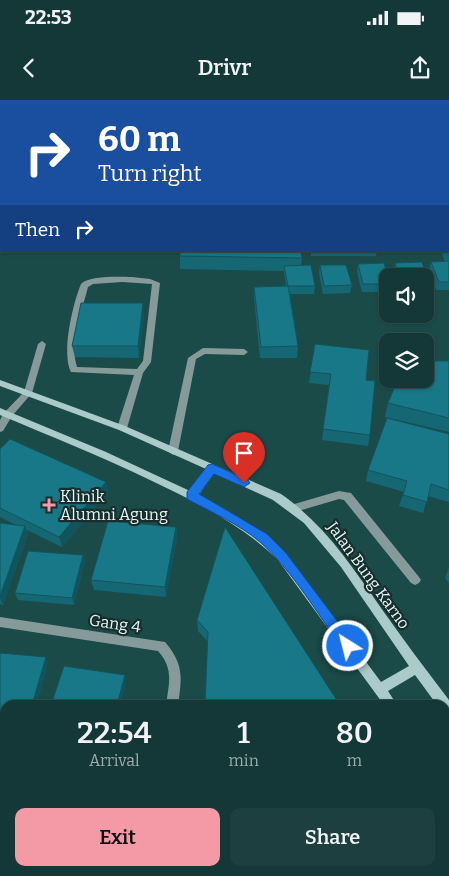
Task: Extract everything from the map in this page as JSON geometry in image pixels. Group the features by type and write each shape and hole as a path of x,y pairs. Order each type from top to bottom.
{"main road":[{"name":"Jalan Bung Karno","path":"0,382 122,428 277,497 295,508 345,564 416,668 441,700"},
{"path":"4,412 123,463 192,496 230,516 263,537 282,557 388,700"},
{"path":"192,496 212,468"},
{"path":"380,689 416,668"}],"street":[{"path":"122,428 139,372 147,362 156,283 149,280 131,280 87,283 84,286 69,358 72,367 74,370 139,372"},
{"path":"0,429 4,412 28,393 42,344"},
{"path":"173,451 192,358 195,354 203,351 244,352"},
{"path":"295,508 338,495 347,496 414,580"},
{"name":"Gang 4","path":"0,622 161,646 172,657 177,673 173,700"}],"building":[{"path":"180,252 301,252 302,258 180,256"},
{"path":"449,261 449,282 439,282 431,262"},
{"path":"422,262 424,268 397,268 395,263"},
{"path":"384,263 386,268 379,268 379,284 363,284 358,264"},
{"path":"311,265 315,286 288,286 284,266"},
{"path":"320,265 346,265 352,285 324,286"},
{"path":"288,286 298,346 261,347 254,287"},
{"path":"81,303 143,303 138,346 72,346"},
{"path":"315,344 369,350 366,380 375,381 370,435 323,429 331,374 310,372"},
{"path":"434,361 449,361 449,418 388,403 394,388 434,388"},
{"path":"387,418 449,434 449,490 431,484 427,502 403,495 407,481 368,470"},
{"name":"Klinik Alumni Agung","path":"10,439 106,482 59,537 0,508 0,449"},
{"path":"108,521 176,527 165,587 91,580"},
{"path":"0,523 25,526 0,596"},
{"path":"225,527 337,700 205,700 208,632 197,620"},
{"path":"28,551 83,555 72,598 15,593"},
{"path":"0,653 46,657 33,700 0,700"},
{"path":"64,666 125,675 118,700 53,700"}],"place":[{"name":"Klinik Alumni Agung","path":"49,505"}],"route":[{"path":"244,483 212,468 192,496 230,516 263,537 282,557 348,646"}]}
